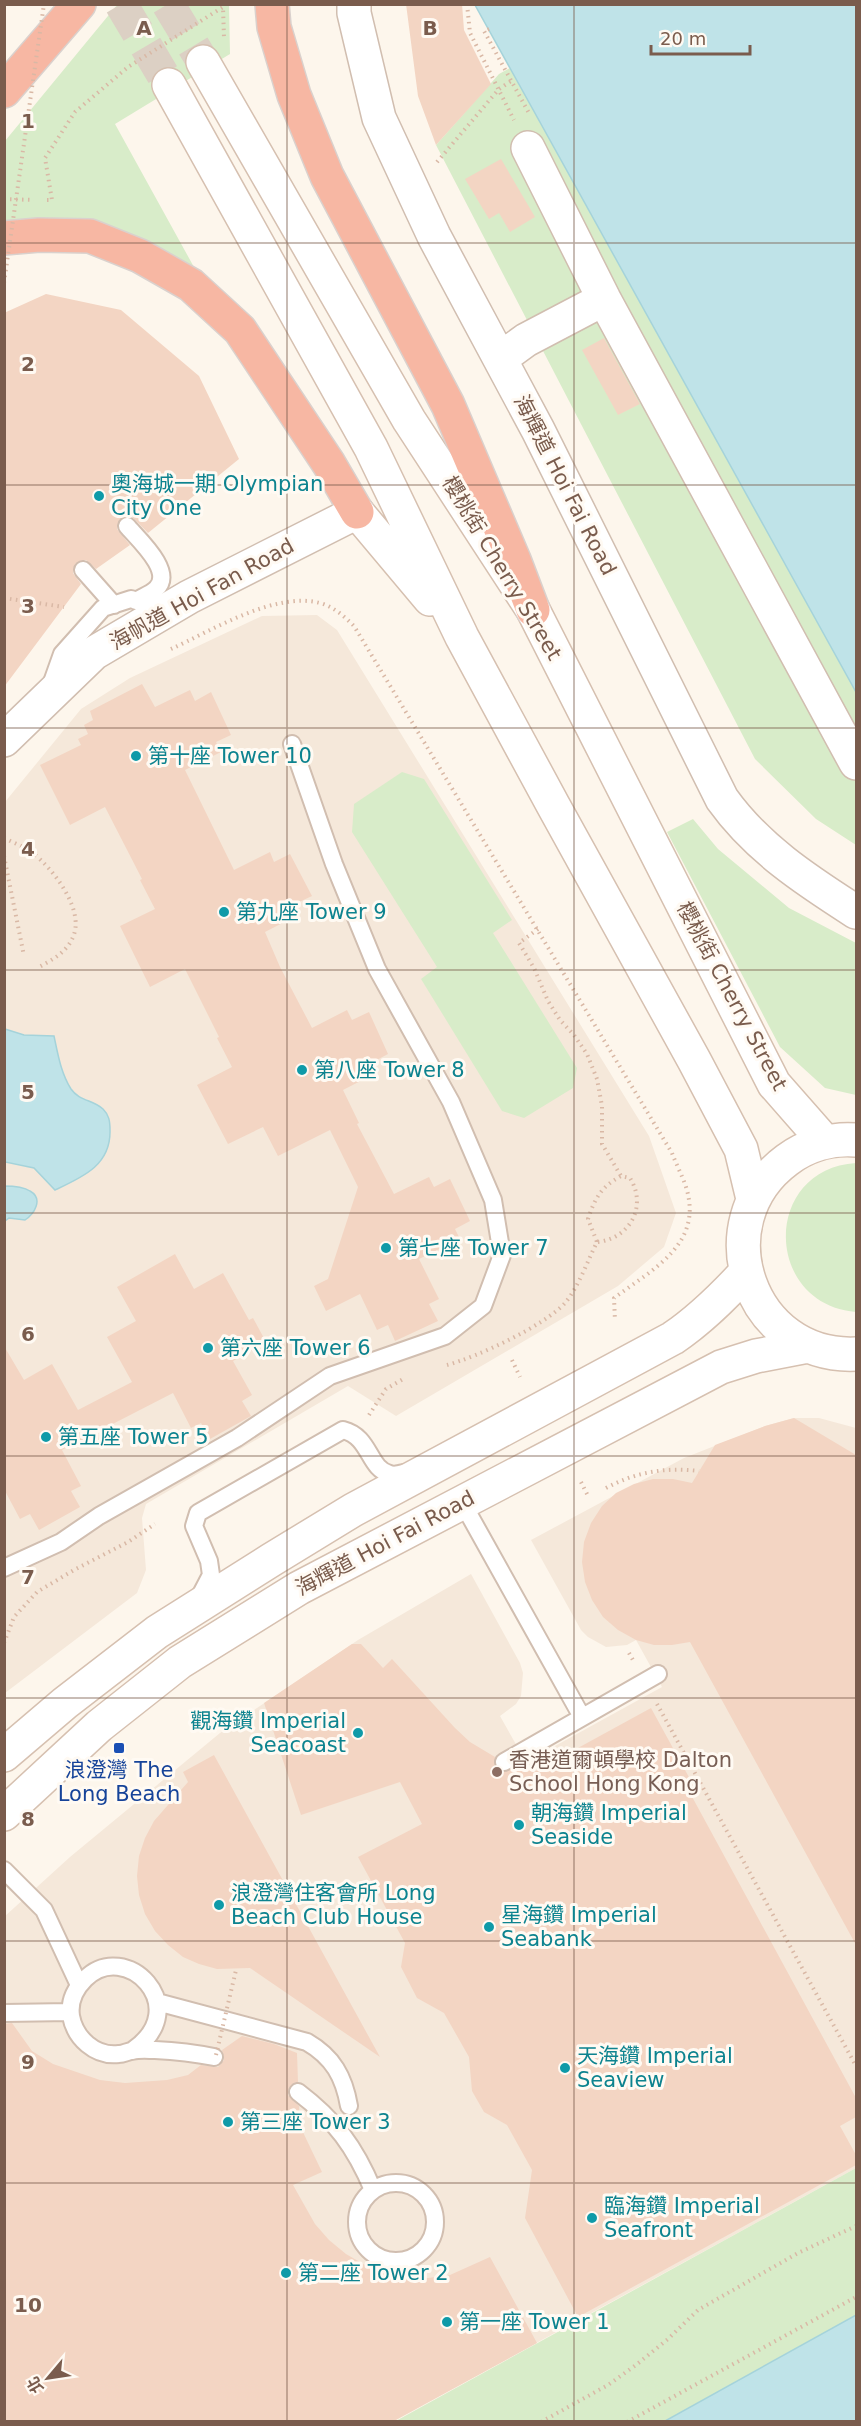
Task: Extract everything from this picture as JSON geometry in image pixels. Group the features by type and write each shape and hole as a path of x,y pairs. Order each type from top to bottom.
{"highway":[{"path":"4,91 80,4"},
{"path":"272,4 274,27 294,94 327,176 448,405 533,610"},
{"path":"4,238 90,236 140,256 191,285 240,330 329,464 357,512"}],"street":[{"name":"海輝道 Hoi Fai Road","path":"354,4 354,13 379,118 434,236 549,451 722,799 745,829 767,850 856,912"},
{"name":"櫻桃街 Cherry Street","path":"203,62 410,420 533,610 774,1084 841,1141"},
{"path":"169,85 371,448 462,637 741,1149 753,1199"},
{"path":"530,133 604,299 856,763"},
{"path":"500,359 526,340 604,299"},
{"path":"357,512 462,637"},
{"name":"海帆道 Hoi Fan Road","path":"4,740 94,653 147,608 189,597 357,512"},
{"path":"841,1141 797,1153 765,1180 753,1199 745,1223 743,1247 746,1272 754,1295 768,1316 787,1333 808,1346 826,1352 856,1354"},
{"name":"海輝道 Hoi Fai Road","path":"4,1755 65,1703 156,1632 353,1510 673,1338 720,1301 746,1272"},
{"name":"海輝道 Hoi Fai Road","path":"4,1814 99,1726 180,1662 299,1588 722,1368 756,1356 808,1346"}],"lane":[{"path":"46,700 62,654 103,608 130,599 147,608 158,588 162,577 159,564 127,526"},
{"path":"83,570 114,604"},
{"path":"4,1568 61,1542 99,1516 237,1438 330,1376 445,1336 483,1306 502,1255 493,1200 450,1102 377,969 334,864 292,744"},
{"path":"192,1610 211,1575 209,1561 194,1526 198,1513 343,1430 353,1432 363,1442 380,1469 391,1475 434,1468"},
{"path":"462,1502 582,1717"},
{"path":"504,1762 652,1678"},
{"path":"4,1870 44,1910 79,1985"},
{"path":"116,1967 130,1970 143,1978 152,1989 157,2002 158,2017 145,2042 119,2055 105,2054 92,2048 81,2039 73,2026 70,2012 72,1998 79,1985 89,1974 102,1968 116,1967"},
{"path":"157,2002 307,2042 319,2049 338,2070 346,2087 349,2106"},
{"path":"4,2013 70,2012"},
{"path":"133,2050 187,2052 215,2056"},
{"path":"298,2092 338,2127 353,2148 373,2190"},
{"path":"385,2184 404,2184 422,2192 430,2202 435,2214 432,2239 424,2250 402,2261 383,2258 367,2248 360,2237 357,2224 358,2211 364,2199 373,2190 385,2184"}],"path":[{"path":"4,283 44,4"},
{"path":"467,4 470,33 499,89"},
{"path":"489,29 484,31 511,81 530,133"},
{"path":"4,200 52,200 45,158 75,112 128,67"},
{"path":"437,162 499,89 511,81"},
{"path":"4,598 64,607"},
{"name":"海帆道 Hoi Fan Road","path":"168,650 269,604 301,600 336,609 354,626 538,929"},
{"path":"4,838 32,852 55,874 75,910 74,937 57,958 39,967"},
{"path":"4,856 24,956"},
{"path":"615,1321 614,1298 670,1255 689,1227 687,1189 672,1153 538,929 519,943 534,968 554,1011 587,1054 597,1079 602,1106 602,1144 621,1176"},
{"path":"439,1366 461,1361 535,1326 565,1303 597,1242 588,1220 594,1202 607,1184 621,1176 630,1178 636,1188 636,1214 626,1231 609,1240 597,1242"},
{"path":"512,1360 520,1377"},
{"path":"369,1415 386,1389 406,1378"},
{"path":"606,1488 624,1478 645,1472 681,1469 699,1471"},
{"path":"580,1482 589,1498"},
{"path":"4,1643 14,1617 37,1592 128,1542 155,1524"},
{"path":"629,1653 652,1678 856,2066"},
{"path":"215,2056 236,1970"},
{"path":"541,2421 608,2385 668,2339 698,2310 798,2253 856,2226"},
{"path":"627,2421 856,2297"}],"shaded area":[{"path":"317,615 337,630 649,1136 676,1213 664,1247 618,1286 396,1416 348,1386 146,1504 142,1518 146,1570 137,1593 5,1693 5,802 81,709 130,678 262,616"},
{"path":"794,1418 819,1418 856,1428 856,2168 394,2421 5,2421 4,1917 70,1857 220,1733 358,1640 471,1574 520,1663 523,1673 521,1696 516,1704 500,1716 526,1762 662,1687 636,1640 627,1645 606,1647 588,1637 581,1630 531,1540 684,1458 765,1426"}],"green space":[{"path":"117,5 229,5 230,54 115,124 200,278 61,220 5,221 5,141"},
{"path":"510,68 856,692 856,845 816,819 755,759 436,145 499,74"},
{"path":"402,772 424,779 512,920 493,933 577,1068 573,1088 524,1118 502,1111 421,979 437,967 352,832 354,804"},
{"path":"693,819 718,849 789,908 856,943 856,1095 825,1088 780,1047 667,832"},
{"path":"856,1163 856,1312 825,1304 804,1286 790,1263 786,1237 790,1211 803,1188 825,1171"},
{"path":"856,2168 856,2315 665,2421 394,2422"}],"water":[{"path":"475,5 856,5 856,692"},
{"path":"5,1029 24,1035 54,1036 62,1070 71,1089 78,1096 99,1106 109,1118 109,1142 100,1161 85,1175 55,1190 34,1168 5,1162"},
{"path":"4,1186 25,1189 34,1194 36,1206 25,1220 9,1218 5,1221"},
{"path":"856,2315 856,2421 665,2421"}],"building":[{"path":"406,4 462,4 464,30 491,84 436,145 418,96"},
{"path":"501,159 535,217 510,232 499,213 489,219 465,179"},
{"name":"奧海城一期 Olympian City One","path":"46,294 121,310 199,376 239,459 148,533 131,516 120,519 117,529 130,545 96,569 86,560 76,563 73,573 81,584 4,687 4,313"},
{"path":"604,338 640,404 618,415 582,350"},
{"path":"142,684 155,707 190,690 195,701 211,692 231,735 216,742 221,752 185,770 234,870 270,852 274,862 290,854 312,896 295,904 300,914 265,932 280,967 312,1028 347,1010 352,1020 369,1012 388,1054 373,1062 378,1072 343,1090 359,1123 357,1124 394,1194 429,1177 434,1187 450,1179 470,1221 455,1229 460,1239 419,1259 439,1299 429,1304 438,1321 395,1341 388,1325 377,1330 360,1294 326,1311 314,1286 328,1279 358,1187 330,1130 278,1156 263,1127 228,1144 197,1085 232,1067 217,1038 219,1037 185,969 150,987 120,926 155,909 140,880 142,879 105,807 70,825 40,765 81,745 78,739 88,734 84,725 93,720 90,711"},
{"path":"175,1254 194,1289 223,1273 249,1320 253,1318 266,1342 233,1361 252,1395 242,1401 251,1416 210,1439 201,1423 191,1428 173,1393 62,1450 81,1486 71,1491 80,1507 39,1530 30,1514 20,1519 4,1489 4,1346 24,1380 52,1364 78,1410 132,1382 107,1337 136,1321 117,1287"},
{"path":"794,1418 856,1455 856,1945 690,1642 654,1645 636,1640 618,1630 603,1617 592,1600 585,1582 582,1562 584,1542 591,1523 602,1506 616,1493 634,1484 653,1479 673,1479 692,1483 715,1445 765,1426"},
{"path":"352,1644 361,1644 383,1668 392,1659 455,1728 470,1742 495,1757 495,1767 503,1772 517,1767 534,1772 651,1708 696,1790 690,1793 856,2098 856,2117 840,2126 856,2155 856,2165 578,2317 525,2218 532,2170 507,2125 484,2112 472,2091 469,2057 444,2013 417,1998 401,1967 405,1943 358,1857 422,1824 400,1782 301,1815 264,1703"},
{"name":"浪澄灣住客會所 Long Beach Club House","path":"214,1755 380,2057 250,1968 217,1969 183,1957 155,1931 145,1914 139,1895 137,1876 139,1856 145,1838 154,1821 188,1782 183,1772"},
{"path":"12,2023 32,2051 53,2064 100,2080 125,2083 167,2080 188,2075 201,2065 218,2067 224,2060 222,2050 242,2036 274,2044 297,2053 298,2082 290,2086 288,2095 299,2106 300,2126 322,2172 293,2185 315,2224 346,2254 385,2273 428,2278 450,2275 490,2257 537,2343 394,2421 4,2421 4,2024"}],"tunnel":[{"path":"121,4 169,85"},
{"path":"168,4 203,62"}],"place":[{"name":"奧海城一期 Olympian City One","path":"99,496"},
{"name":"第十座 Tower 10","path":"136,756"},
{"name":"第九座 Tower 9","path":"224,912"},
{"name":"第八座 Tower 8","path":"302,1070"},
{"name":"第七座 Tower 7","path":"386,1248"},
{"name":"第六座 Tower 6","path":"208,1348"},
{"name":"第五座 Tower 5","path":"46,1437"},
{"name":"觀海鑽 Imperial Seacoast","path":"358,1733"},
{"name":"浪澄灣 The Long Beach","path":"119,1748"},
{"name":"香港道爾頓學校 Dalton School Hong Kong","path":"497,1772"},
{"name":"朝海鑽 Imperial Seaside","path":"519,1825"},
{"name":"浪澄灣住客會所 Long Beach Club House","path":"219,1905"},
{"name":"星海鑽 Imperial Seabank","path":"489,1927"},
{"name":"天海鑽 Imperial Seaview","path":"565,2068"},
{"name":"第三座 Tower 3","path":"228,2122"},
{"name":"臨海鑽 Imperial Seafront","path":"592,2218"},
{"name":"第二座 Tower 2","path":"286,2273"},
{"name":"第一座 Tower 1","path":"447,2322"}]}
